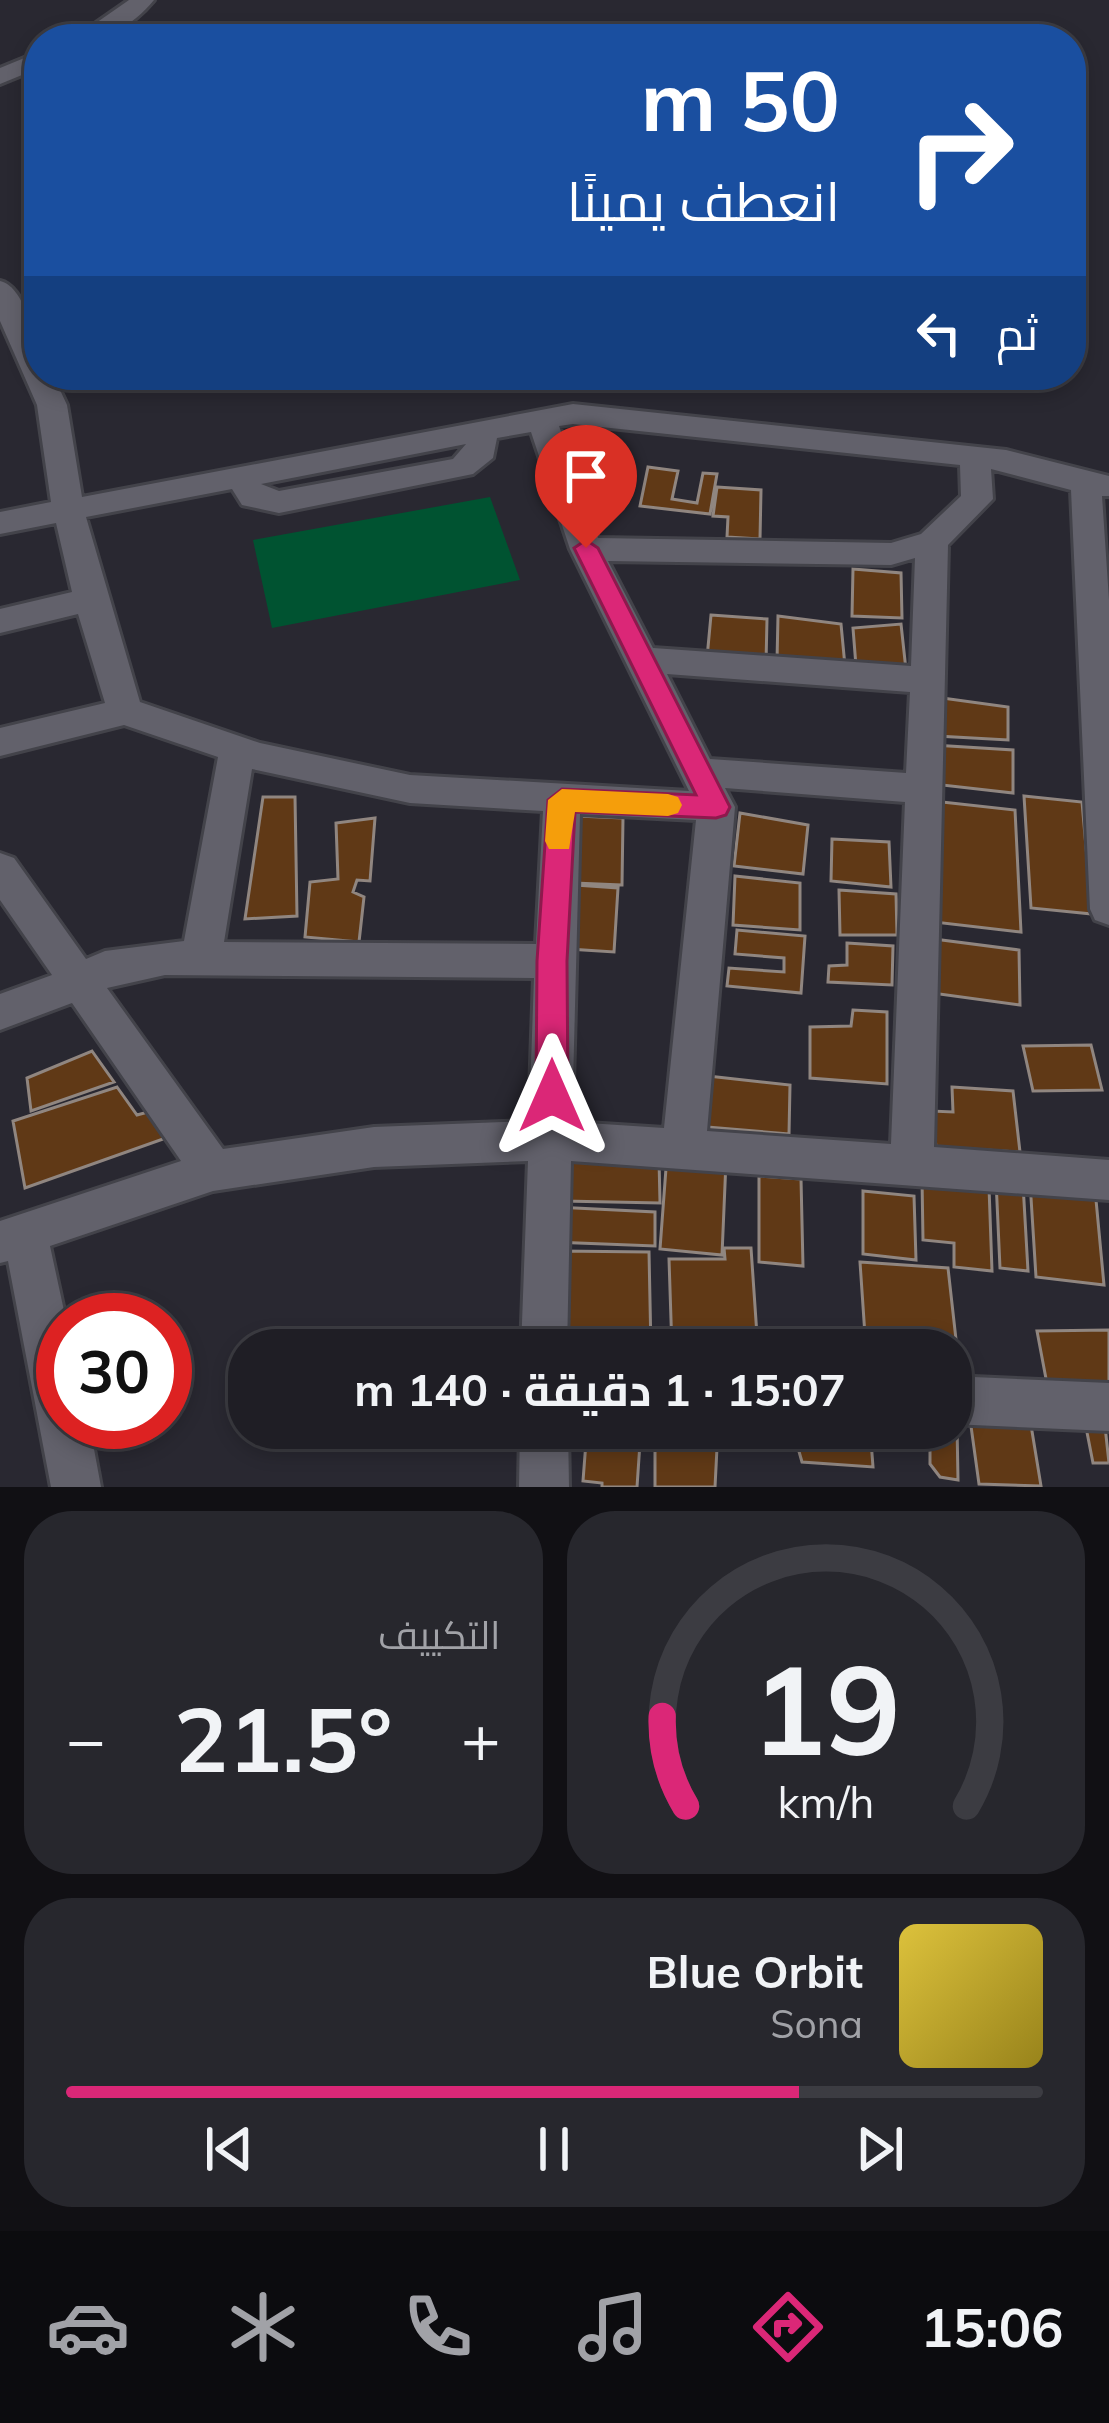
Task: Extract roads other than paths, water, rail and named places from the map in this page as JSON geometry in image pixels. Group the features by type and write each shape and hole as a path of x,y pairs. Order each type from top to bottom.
{"street":[{"path":"114,24 143,0"},
{"path":"0,289 24,343"},
{"path":"45,390 90,599 125,711"},
{"path":"0,523 240,476 258,500 302,497 462,467 482,451 481,431 573,414 1006,460 1098,485 1109,909"},
{"path":"542,420 586,548 716,807 684,1149"},
{"path":"586,548 891,554 932,542 977,500 975,457"},
{"path":"911,1164 932,542"},
{"path":"0,621 90,599"},
{"path":"643,660 927,680"},
{"path":"0,742 125,711 237,750 410,789 716,807"},
{"path":"201,959 237,750"},
{"path":"700,772 922,789"},
{"path":"545,1329 552,961 562,800"},
{"path":"0,869 213,1171"},
{"path":"0,1012 82,982 105,968 165,958 552,961"},
{"path":"36,1321 12,1238 213,1171 374,1147 552,1140 1109,1180"},
{"path":"972,1401 1109,1407"},
{"path":"69,1449 76,1487"},
{"path":"544,1449 544,1487"}]}
